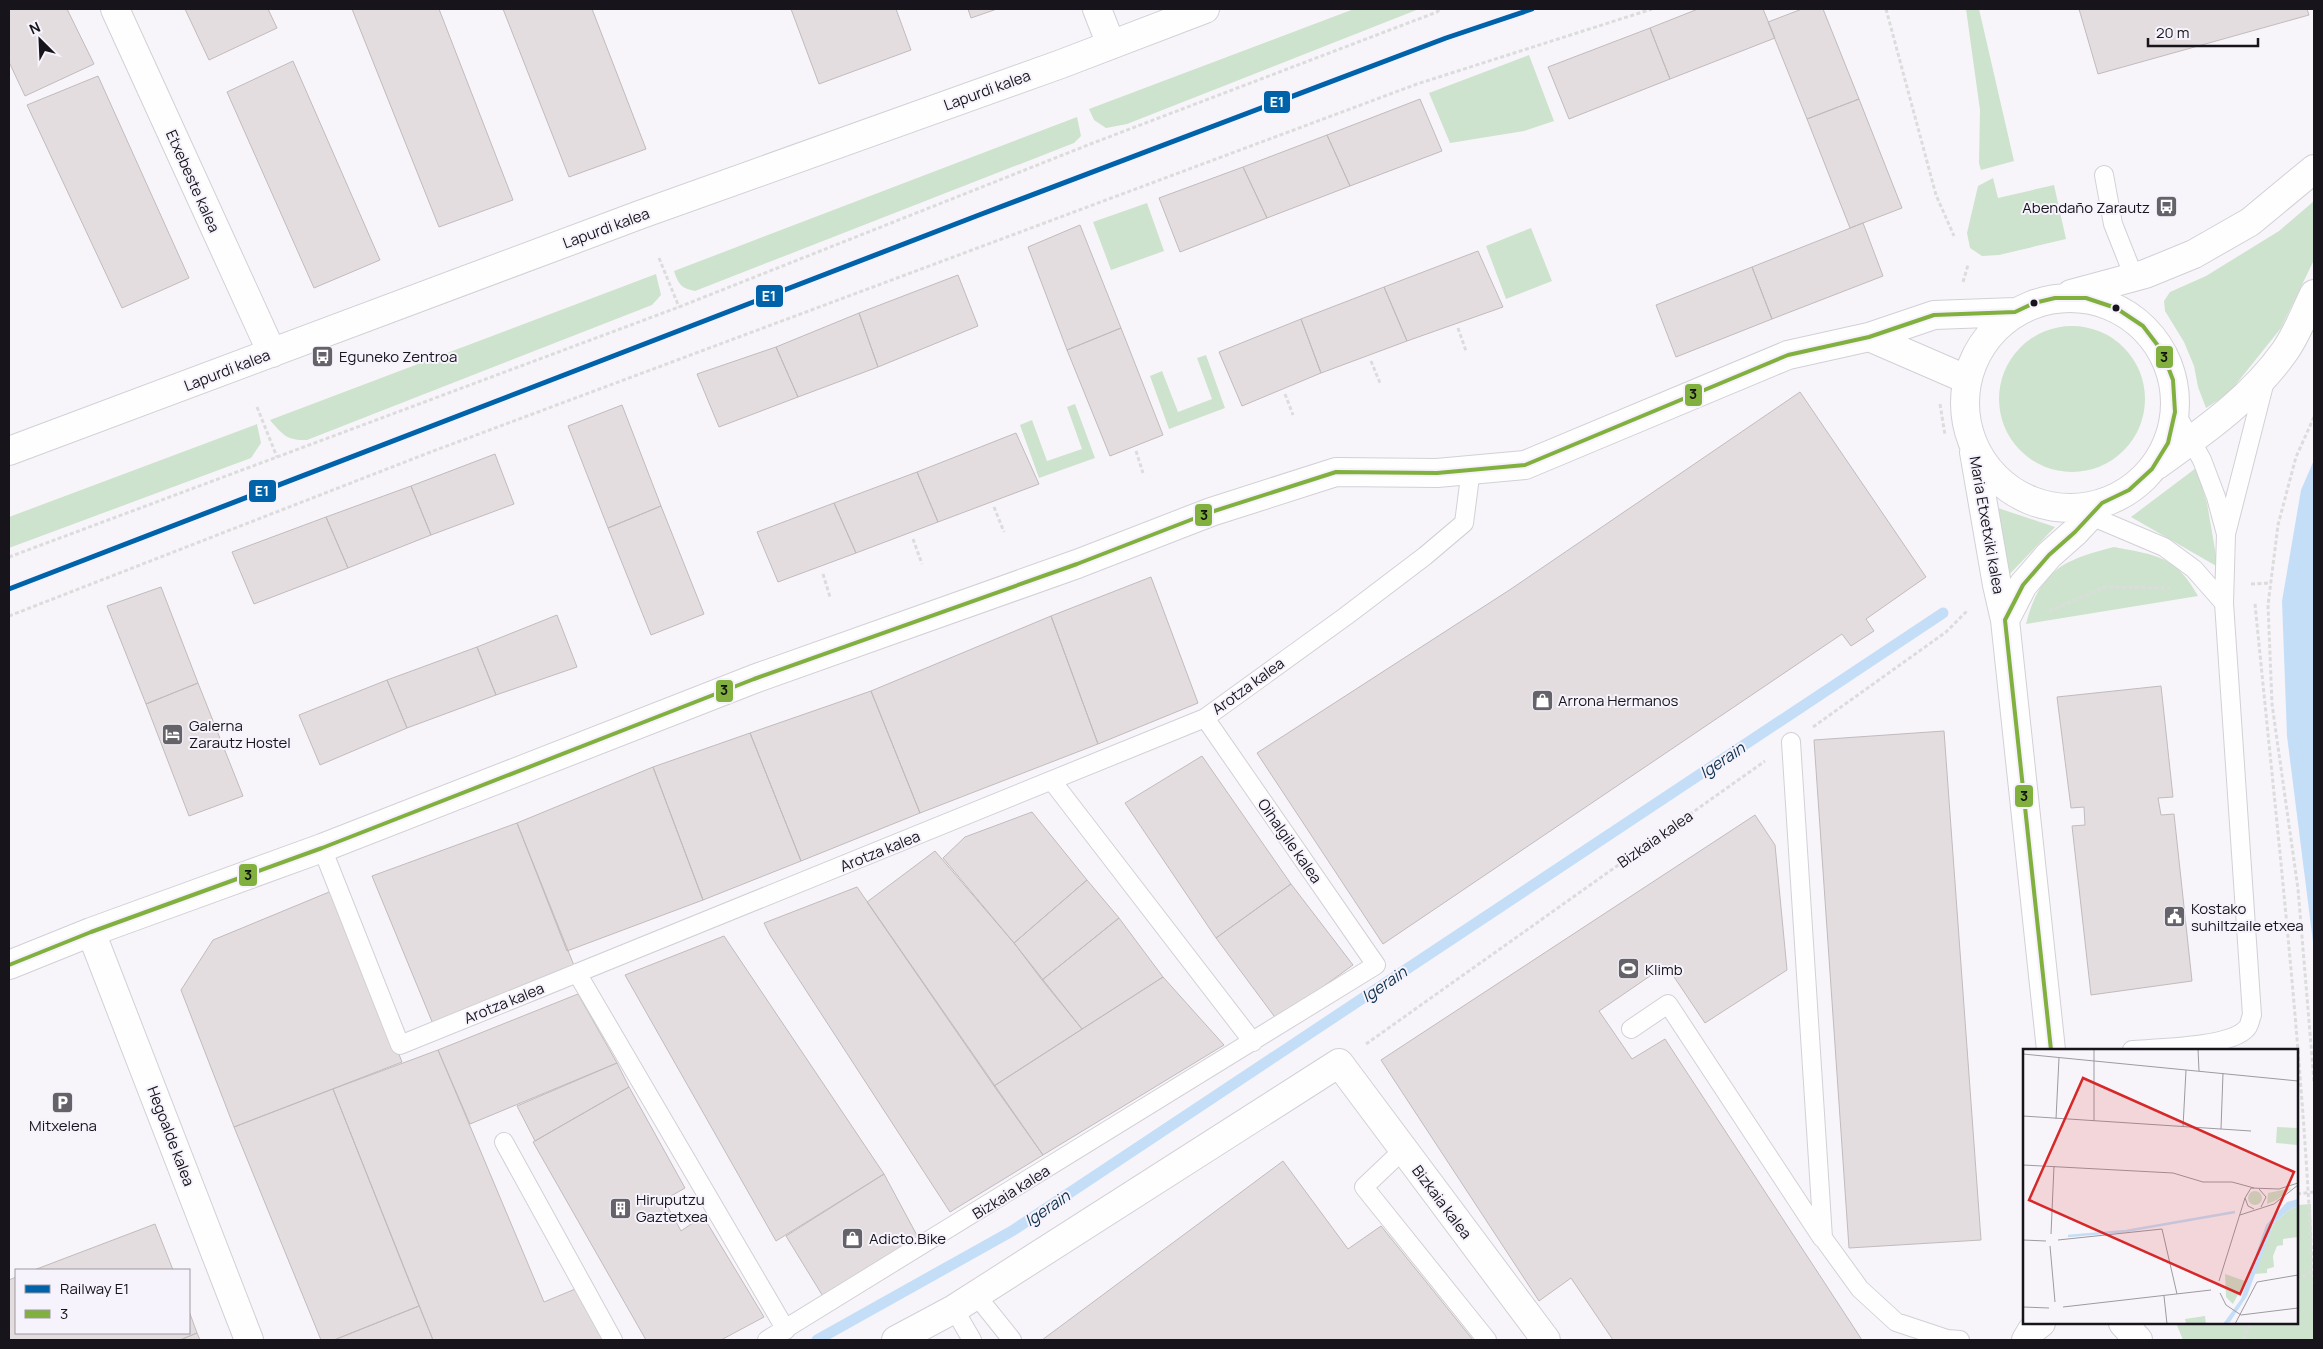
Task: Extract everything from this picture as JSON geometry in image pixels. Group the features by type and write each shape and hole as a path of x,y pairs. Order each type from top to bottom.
{"street":[{"name":"Etxebeste kalea","path":"115,9 272,353"},
{"path":"1097,9 1111,45"},
{"name":"Lapurdi kalea","path":"9,451 642,214 1111,45 1205,9"},
{"path":"2088,509 2041,505 2013,493 1990,473 1973,447 1964,414 1966,379 1976,352 1992,330 2015,312 2034,303 2134,277 2194,254 2250,222 2314,169"},
{"path":"2005,620 2023,585 2088,509 2129,490 2152,469 2212,425 2266,375 2286,350 2314,294"},
{"path":"2055,298 2086,298 2116,308 2143,326 2162,351 2173,380 2175,412 2168,443 2152,469"},
{"path":"9,965 91,932 322,848 754,680 1077,564 1211,512 1336,472 1437,473 1525,465 1788,355 1869,337 1934,315 2015,312"},
{"path":"1869,337 1966,379"},
{"name":"Maria Etxetxiki kalea","path":"1973,447 1996,585 2005,620 2051,1049"},
{"name":"Hegoalde kalea","path":"91,932 250,1340"},
{"path":"896,1340 954,1310 1339,1063"},
{"name":"Bizkaia kalea","path":"1339,1063 1546,1340"},
{"path":"2026,1340 2032,1330 2040,1324"},
{"path":"2124,1324 2138,1340"}],"lane":[{"path":"2104,175 2113,224 2134,277"},
{"path":"2143,1049 2219,1042 2237,1036 2248,1028 2252,1015 2220,592 2226,534 2266,375"},
{"path":"2175,412 2202,460 2216,497 2226,534"},
{"name":"Arotza kalea","path":"322,848 400,1045 1204,718 1346,616 1425,556 1464,523 1471,469"},
{"path":"2088,509 2164,547 2194,569 2220,592"},
{"name":"Oihalgile kalea","path":"1204,718 1376,965"},
{"path":"1791,742 1822,1238"},
{"path":"1052,781 1253,1042"},
{"name":"Bizkaia kalea","path":"768,1340 1376,965"},
{"path":"577,973 786,1330"},
{"path":"1632,1028 1668,1004 1822,1238 1860,1288 1896,1322 1947,1339 1960,1340"},
{"path":"504,1142 613,1340"},
{"path":"1403,1150 1364,1187 1487,1340"},
{"path":"976,1295 1012,1340"},
{"path":"954,1310 972,1340"}],"path":[{"path":"9,557 679,307 1092,142 1428,16 1440,9"},
{"path":"9,616 428,453 1417,84 1652,9"},
{"path":"1886,9 1936,195 1954,236"},
{"path":"659,258 679,307"},
{"path":"1458,328 1466,351"},
{"path":"1372,361 1380,383"},
{"path":"1285,394 1293,415"},
{"path":"257,407 276,458"},
{"path":"2314,417 2296,457 2278,525 2268,605 2272,704 2298,889 2314,1081"},
{"path":"1136,451 1143,473"},
{"path":"994,507 1004,532"},
{"path":"913,539 922,564"},
{"path":"823,574 830,597"},
{"path":"2005,620 2038,616 2069,600 2105,587 2220,592 2271,582"},
{"path":"2255,600 2298,1049"},
{"name":"Bizkaia kalea","path":"1339,1063 1946,632 1968,610"},
{"path":"2298,1055 2309,1192 2314,1309"},
{"path":"2298,1194 2314,1192"},
{"path":"2298,1280 2313,1269"},
{"path":"2244,1340 2247,1328 2252,1324"}],"green space":[{"path":"1354,9 1419,9 1127,124 1106,128 1094,120 1089,109"},
{"path":"1966,9 1979,9 2014,161 1981,170 1979,163 1980,110"},
{"path":"1529,55 1554,121 1524,131 1450,143 1429,93"},
{"path":"1077,117 1081,136 1074,143 695,291 687,289 679,283 674,271"},
{"path":"1993,178 1998,198 2054,185 2066,239 1999,255 1982,256 1970,248 1967,233 1978,186"},
{"path":"2314,201 2314,260 2281,328 2229,393 2206,408 2198,387 2194,366 2184,342 2165,311 2164,301 2170,292 2206,276 2279,231"},
{"path":"1147,203 1164,251 1111,270 1093,222"},
{"path":"1531,228 1552,281 1506,299 1486,246"},
{"path":"656,274 661,295 652,305 307,440 286,436 270,420"},
{"path":"2072,326 2100,332 2123,348 2139,371 2145,399 2139,427 2123,450 2100,466 2072,472 2044,466 2021,450 2005,427 1999,399 2005,371 2021,348 2044,332"},
{"path":"1206,355 1225,408 1169,429 1150,376 1162,371 1178,412 1212,399 1197,358"},
{"path":"1075,404 1095,458 1039,478 1020,425 1032,420 1047,461 1082,449 1067,407"},
{"path":"257,424 261,443 251,458 9,548 9,517"},
{"path":"2196,468 2207,503 2218,567 2131,517"},
{"path":"1995,507 2055,527 2002,582"},
{"path":"2114,547 2153,555 2173,565 2182,573 2198,596 2026,624 2038,591 2056,570 2081,557"},
{"path":"2311,1204 2314,1340 2183,1340 2176,1324 2298,1324 2298,1205"}],"water":[{"path":"2314,460 2314,950 2287,736 2282,601 2301,490"}],"building":[{"path":"9,9 67,9 94,64 25,96 9,62"},
{"path":"185,9 268,9 277,28 209,60"},
{"path":"352,9 439,9 513,200 439,227"},
{"path":"503,9 592,9 646,149 569,177"},
{"path":"791,9 896,9 911,50 819,84"},
{"path":"968,9 997,9 971,18"},
{"path":"1698,9 1763,9 1775,38 1670,79 1650,28"},
{"path":"1802,9 1823,9 1859,99 1807,119 1768,22"},
{"path":"2079,9 2307,9 2309,15 2098,74"},
{"path":"1650,28 1670,79 1569,119 1548,67"},
{"path":"293,61 380,260 314,288 227,92"},
{"path":"98,76 189,278 122,308 27,105"},
{"path":"1420,99 1442,151 1350,186 1327,135"},
{"path":"1859,99 1902,208 1850,228 1807,119"},
{"path":"1327,135 1350,186 1267,218 1243,167"},
{"path":"1243,167 1267,218 1180,252 1159,198"},
{"path":"1863,223 1883,276 1772,319 1752,267"},
{"path":"1080,225 1121,328 1067,350 1028,247"},
{"path":"1478,251 1503,307 1407,341 1384,287"},
{"path":"1752,267 1772,319 1676,357 1656,305"},
{"path":"958,275 978,326 878,367 859,313"},
{"path":"1384,287 1407,341 1321,373 1301,319"},
{"path":"859,313 878,367 798,397 776,347"},
{"path":"1301,319 1321,373 1242,406 1219,352"},
{"path":"1121,328 1163,435 1110,456 1067,350"},
{"path":"776,347 798,397 719,427 697,374"},
{"name":"Arrona Hermanos","path":"1800,392 1926,577 1866,619 1874,631 1851,646 1842,634 1383,944 1257,753 1511,589"},
{"path":"622,405 661,506 608,528 568,426"},
{"path":"1016,433 1039,484 938,522 917,472"},
{"path":"495,454 514,504 431,535 411,486"},
{"path":"917,472 938,522 856,553 834,503"},
{"path":"411,486 431,535 348,568 326,517"},
{"path":"834,503 856,553 778,582 757,532"},
{"path":"661,506 704,614 651,635 608,528"},
{"path":"326,517 348,568 254,604 232,552"},
{"path":"1151,577 1198,703 1098,744 1051,616"},
{"path":"161,587 198,683 146,704 107,606"},
{"path":"557,615 577,667 496,695 477,647"},
{"path":"1051,616 1098,744 920,813 871,691"},
{"path":"477,647 496,695 407,728 387,680"},
{"path":"387,680 407,728 320,765 299,715"},
{"path":"198,683 243,796 189,816 146,704"},
{"path":"2161,686 2173,797 2158,798 2161,815 2174,814 2192,981 2091,995 2072,826 2085,825 2084,807 2071,808 2057,697"},
{"path":"871,691 920,813 801,861 750,733"},
{"path":"1944,731 1981,1240 1849,1248 1814,740"},
{"path":"750,733 801,861 703,900 653,767"},
{"path":"1202,756 1291,884 1216,938 1125,803"},
{"path":"653,767 703,900 567,951 517,823"},
{"path":"1032,812 1087,880 1014,943 943,858 965,837"},
{"path":"1755,815 1775,845 1787,970 1705,1023 1666,965 1599,1011 1632,1059 1665,1039 1862,1340 1613,1340 1571,1278 1539,1301 1381,1060"},
{"path":"517,823 577,973 433,1024 372,876"},
{"path":"935,851 1014,943 1082,1029 994,1086 867,902"},
{"path":"1087,880 1119,918 1042,980 1014,943"},
{"path":"1291,884 1353,965 1277,1020 1216,938"},
{"path":"857,887 1043,1155 950,1212 764,923"},
{"path":"334,890 402,1062 234,1127 181,990 213,940"},
{"path":"1119,918 1163,977 1082,1029 1042,980"},
{"path":"724,936 884,1174 776,1241 625,975"},
{"path":"1163,977 1224,1045 1043,1155 994,1086"},
{"path":"578,994 617,1063 470,1124 438,1050"},
{"path":"438,1050 544,1302 580,1287 603,1340 433,1340 333,1089"},
{"path":"617,1063 629,1087 535,1141 517,1106"},
{"name":"Hiruputzu Gaztetxea","path":"629,1087 685,1188 664,1200 681,1231 703,1216 764,1317 721,1340 646,1340 533,1142"},
{"path":"333,1089 419,1306 334,1340 321,1340 234,1127"},
{"path":"1283,1161 1348,1249 1381,1226 1473,1340 1042,1340"},
{"name":"Adicto.Bike","path":"884,1174 920,1241 824,1298 786,1236"},
{"path":"155,1224 173,1269 37,1269"},
{"path":"15,1277 15,1334 190,1334 190,1314 197,1333 180,1340 9,1340 9,1280"},
{"path":"419,1306 433,1340 334,1340"},
{"path":"197,1333 200,1340 180,1340"}],"waterway":[{"name":"Igerain","path":"817,1340 1012,1231 1943,613"}],"rail line":[{"name":"E1","path":"9,589 979,215 1446,38 1532,9"}],"transit line":[{"name":"3","path":"9,965 91,932 322,848 754,679 1077,564 1211,512 1336,472 1437,473 1525,465 1788,355 1869,337 1934,315 2015,312 2034,303 2055,298 2086,298 2116,308 2143,326 2162,351 2173,380 2175,412 2168,443 2152,469 2129,490 2102,503 2075,532 2049,555 2023,585 2005,620 2051,1049"}],"place":[{"name":"Abendaño Zarautz","path":"2166,207"},
{"name":"Eguneko Zentroa","path":"323,356"},
{"name":"Arrona Hermanos","path":"1542,700"},
{"name":"Galerna Zarautz Hostel","path":"173,734"},
{"name":"Kostako suhiltzaile etxea","path":"2175,917"},
{"name":"Klimb","path":"1629,969"},
{"name":"Mitxelena","path":"63,1102"},
{"name":"Hiruputzu Gaztetxea","path":"620,1208"},
{"name":"Adicto.Bike","path":"853,1238"}]}
